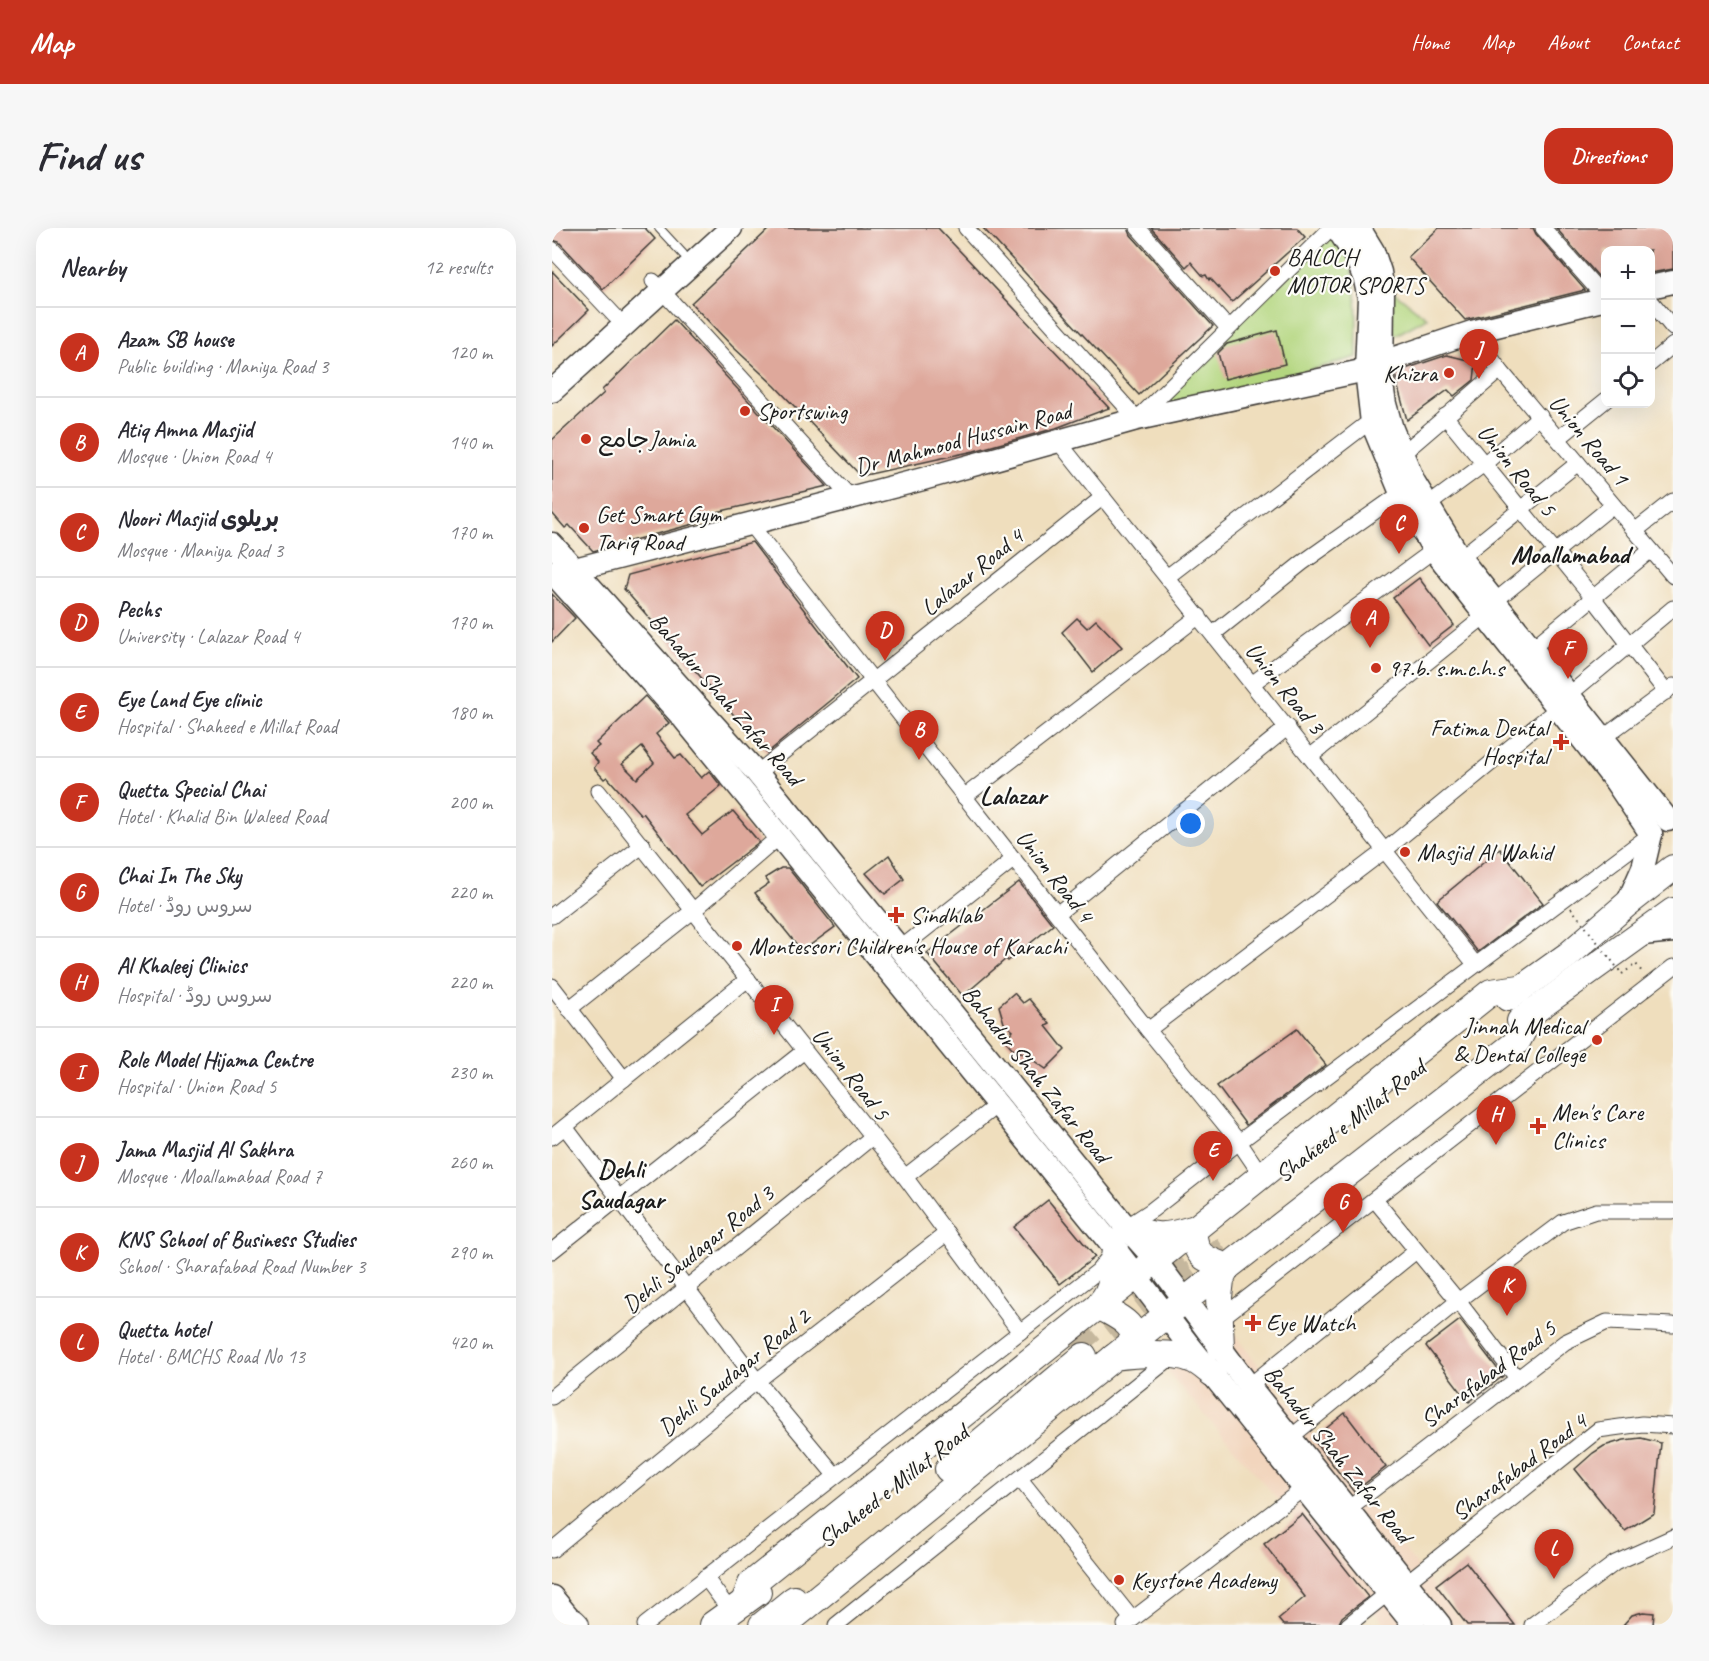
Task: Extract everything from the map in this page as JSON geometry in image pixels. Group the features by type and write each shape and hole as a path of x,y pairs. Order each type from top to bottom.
{"main road":[{"path":"552,391 658,286 683,254 711,228"},
{"path":"552,374 615,316 658,286 731,228"},
{"path":"1337,228 1357,259 1365,280 1369,298 1374,366 1372,423 1401,493 1434,550 1532,648 1564,701 1604,737 1623,776"},
{"path":"1359,228 1373,251 1380,272 1384,309 1374,366 1384,404 1402,454 1427,506 1491,608 1623,776 1666,823 1627,904"},
{"path":"1655,286 1673,282"},
{"name":"Dr Mahmood Hussain Road","path":"559,575 1137,419 1374,366 1472,332 1601,300"},
{"path":"552,544 559,575"},
{"name":"Bahadur Shah Zafar Road","path":"559,575 757,774 900,949 1175,1308 1221,1348 1348,1509 1397,1588 1414,1625"},
{"name":"Bahadur Shah Zafar Road","path":"559,575 684,719 997,1105 1120,1238"},
{"name":"Shaheed e Millat Road","path":"1673,868 1568,955 1521,988 1230,1230 1673,911"},
{"path":"1642,934 1673,931"},
{"path":"729,1613 751,1584 1491,992 1521,988"},
{"path":"784,1625 1175,1308 1517,1042 1533,1011"},
{"path":"1195,1230 1194,1246 1200,1255 1227,1268"},
{"path":"1096,1308 1107,1296 1120,1238 1146,1234 1163,1237 1195,1230"},
{"path":"1221,1348 1218,1297 1221,1280 1227,1268"},
{"path":"1096,1308 1130,1326 1133,1335 1123,1351"},
{"name":"Bahadur Shah Zafar Road","path":"1175,1308 1181,1350"},
{"path":"1123,1351 1128,1355 1181,1350 1213,1374"},
{"name":"Shaheed e Millat Road","path":"729,1613 1078,1351 762,1625"},
{"name":"Bahadur Shah Zafar Road","path":"1213,1374 1304,1488 1397,1588 1440,1625"},
{"path":"552,1598 575,1624"}],"street":[{"path":"966,228 1137,419 1331,228"},
{"path":"1138,228 1228,328"},
{"path":"1543,228 1601,294"},
{"path":"552,249 615,316"},
{"path":"658,286 851,498"},
{"path":"1655,306 1673,328"},
{"name":"Union Road 1","path":"1472,332 1500,370 1673,576"},
{"path":"1655,360 1673,345"},
{"path":"1402,454 1500,370"},
{"path":"1559,438 1601,403"},
{"name":"Union Road 5","path":"1445,416 1629,645 1669,689"},
{"path":"1427,506 1484,464 1540,416"},
{"path":"1167,577 1364,426 1372,423"},
{"name":"Union Road 3","path":"1058,441 1475,964"},
{"path":"1460,558 1578,463"},
{"path":"1213,634 1302,563 1401,493"},
{"name":"Lalazar Road 4","path":"757,774 1103,497"},
{"path":"1635,531 1673,501"},
{"path":"1311,756 1613,505"},
{"name":"Union Road 4","path":"750,524 1148,1030 1239,1142 1262,1176"},
{"path":"1253,683 1434,550"},
{"path":"1532,648 1651,550"},
{"path":"1148,1030 1384,851 1673,608"},
{"path":"964,797 1199,616"},
{"path":"1604,737 1669,689"},
{"path":"1057,914 1288,727"},
{"name":"Union Road 5","path":"598,792 643,845 905,1177 1020,1332"},
{"path":"645,1625 1098,1271 1120,1238 1152,1210 1475,964 1666,823"},
{"path":"570,1009 694,910 780,836"},
{"path":"552,916 643,845"},
{"path":"900,949 1014,859"},
{"path":"1220,1320 1673,967"},
{"path":"552,1137 748,979"},
{"path":"552,986 624,1079"},
{"path":"552,1251 804,1051"},
{"path":"905,1177 997,1105"},
{"path":"565,1126 618,1200 757,1381 835,1475"},
{"name":"Dehli Saudagar Road 3","path":"552,1397 872,1137"},
{"path":"1375,1200 1458,1301 1517,1378"},
{"path":"1291,1437 1458,1301 1563,1222 1596,1211 1673,1211"},
{"name":"Dehli Saudagar Road 2","path":"552,1550 757,1381 948,1233"},
{"path":"1249,1386 1416,1251"},
{"name":"Sharafabad Road 5","path":"1348,1509 1565,1342 1607,1322 1673,1325"},
{"path":"836,1625 1181,1350"},
{"name":"Sharafabad Road 4","path":"1348,1625 1598,1430 1642,1424 1673,1426"},
{"path":"1020,1479 1128,1622 1304,1488"},
{"path":"1532,1625 1615,1563 1673,1537"},
{"path":"705,1577 729,1613"}],"lane":[{"path":"659,228 683,254"}],"path":[{"path":"1571,908 1622,974 1636,964 1651,984"}],"shaded area":[{"path":"1226,1324 1464,1625 1386,1625 1168,1372"}],"green space":[{"path":"1328,229 1343,247 1353,273 1357,357 1137,419"},
{"path":"1390,289 1427,318 1394,336"}],"building":[{"path":"552,228 645,228 655,239 603,289 559,242 552,240"},
{"path":"770,228 938,228 1109,408 1056,428 974,451 861,476 691,303"},
{"path":"983,228 1128,228 1131,235 1213,326 1139,395"},
{"path":"1151,228 1297,228 1305,237 1232,302 1210,278 1209,280 1206,275 1203,276 1191,262 1186,267"},
{"path":"1439,228 1533,228 1585,290 1465,320 1408,257"},
{"path":"1556,228 1673,228 1673,269 1655,272 1655,246 1601,246 1601,279"},
{"path":"552,271 589,310 552,346"},
{"path":"674,320 827,486 692,518 697,523 593,551 569,525 565,528 552,513 552,440 604,393 602,390"},
{"path":"1277,330 1285,364 1225,379 1218,353 1227,344"},
{"path":"1447,355 1476,362 1474,380 1454,396 1448,390 1407,420 1396,372"},
{"path":"752,542 857,679 767,753 624,589 628,575"},
{"path":"1419,578 1454,625 1428,645 1393,598"},
{"path":"552,594 575,618 552,642"},
{"path":"1077,618 1087,628 1096,620 1122,647 1093,672 1062,632"},
{"path":"645,696 669,723 656,734 675,758 681,755 701,778 709,771 721,786 685,815 702,835 733,811 759,842 700,887 643,813 641,815 607,777 604,779 594,768 598,762 590,753 599,746 596,743","holes":["642,747 654,763 637,779 622,764"]},
{"path":"1500,849 1543,903 1478,952 1437,901"},
{"path":"889,855 904,879 885,894 866,873"},
{"path":"781,868 788,868 835,927 802,951 755,893 769,883 765,878"},
{"path":"1019,882 1053,925 1008,961 1006,959 963,996 927,953"},
{"path":"1014,993 1023,1003 1029,999 1050,1024 1046,1026 1065,1050 1046,1069 1021,1052 1015,1051 1003,1038 1013,1031 1004,1023 999,1006"},
{"path":"1297,1029 1326,1065 1246,1125 1217,1086"},
{"path":"1048,1200 1095,1257 1060,1284 1014,1227"},
{"path":"1460,1320 1503,1376 1469,1402 1426,1346"},
{"path":"1345,1413 1386,1467 1354,1492 1313,1439"},
{"path":"1641,1438 1661,1443 1654,1513 1625,1531 1575,1469 1604,1446"},
{"path":"1302,1514 1368,1597 1342,1617 1338,1625 1283,1625 1278,1619 1305,1597 1264,1544"},
{"path":"1466,1562 1515,1625 1467,1625 1436,1585"},
{"path":"1643,1612 1654,1613 1653,1625 1623,1625 1632,1615"}],"tunnel":[{"path":"1111,1335 1235,1241"},
{"path":"1072,1346 1180,1257"}],"place":[{"name":"BALOCH MOTOR SPORTS","path":"1275,271"},
{"name":"Khizra","path":"1449,373"},
{"name":"Jama Masjid Al Sakhra","path":"1479,379"},
{"name":"Sportswing","path":"745,411"},
{"name":"جامعJamia","path":"586,439"},
{"name":"Get Smart Gym Tariq Road","path":"584,528"},
{"name":"Noori Masjid بریلوی","path":"1399,554"},
{"name":"Azam SB house","path":"1370,648"},
{"name":"Pechs","path":"885,661"},
{"name":"97.b. s.m.c.h.s","path":"1376,668"},
{"name":"Quetta Special Chai","path":"1568,679"},
{"name":"Fatima Dental Hospital","path":"1561,742"},
{"name":"Atiq Amna Masjid","path":"919,760"},
{"name":"Masjid Al Wahid","path":"1405,852"},
{"name":"Sindhlab","path":"896,915"},
{"name":"Montessori Children's House of Karachi","path":"737,946"},
{"name":"Role Model Hijama Centre","path":"774,1035"},
{"name":"Jinnah Medical & Dental College","path":"1597,1040"},
{"name":"Men's Care Clinics","path":"1538,1126"},
{"name":"Al Khaleej Clinics","path":"1496,1145"},
{"name":"Eye Land Eye clinic","path":"1213,1181"},
{"name":"Chai In The Sky","path":"1343,1233"},
{"name":"KNS School of Business Studies","path":"1507,1316"},
{"name":"Eye Watch","path":"1253,1323"},
{"name":"Quetta hotel","path":"1554,1579"},
{"name":"Keystone Academy","path":"1119,1580"}],"district":[{"name":"Moallamabad","path":"1570,554"},
{"name":"Lalazar","path":"1013,795"},
{"name":"Dehli Saudagar","path":"621,1184"}]}
